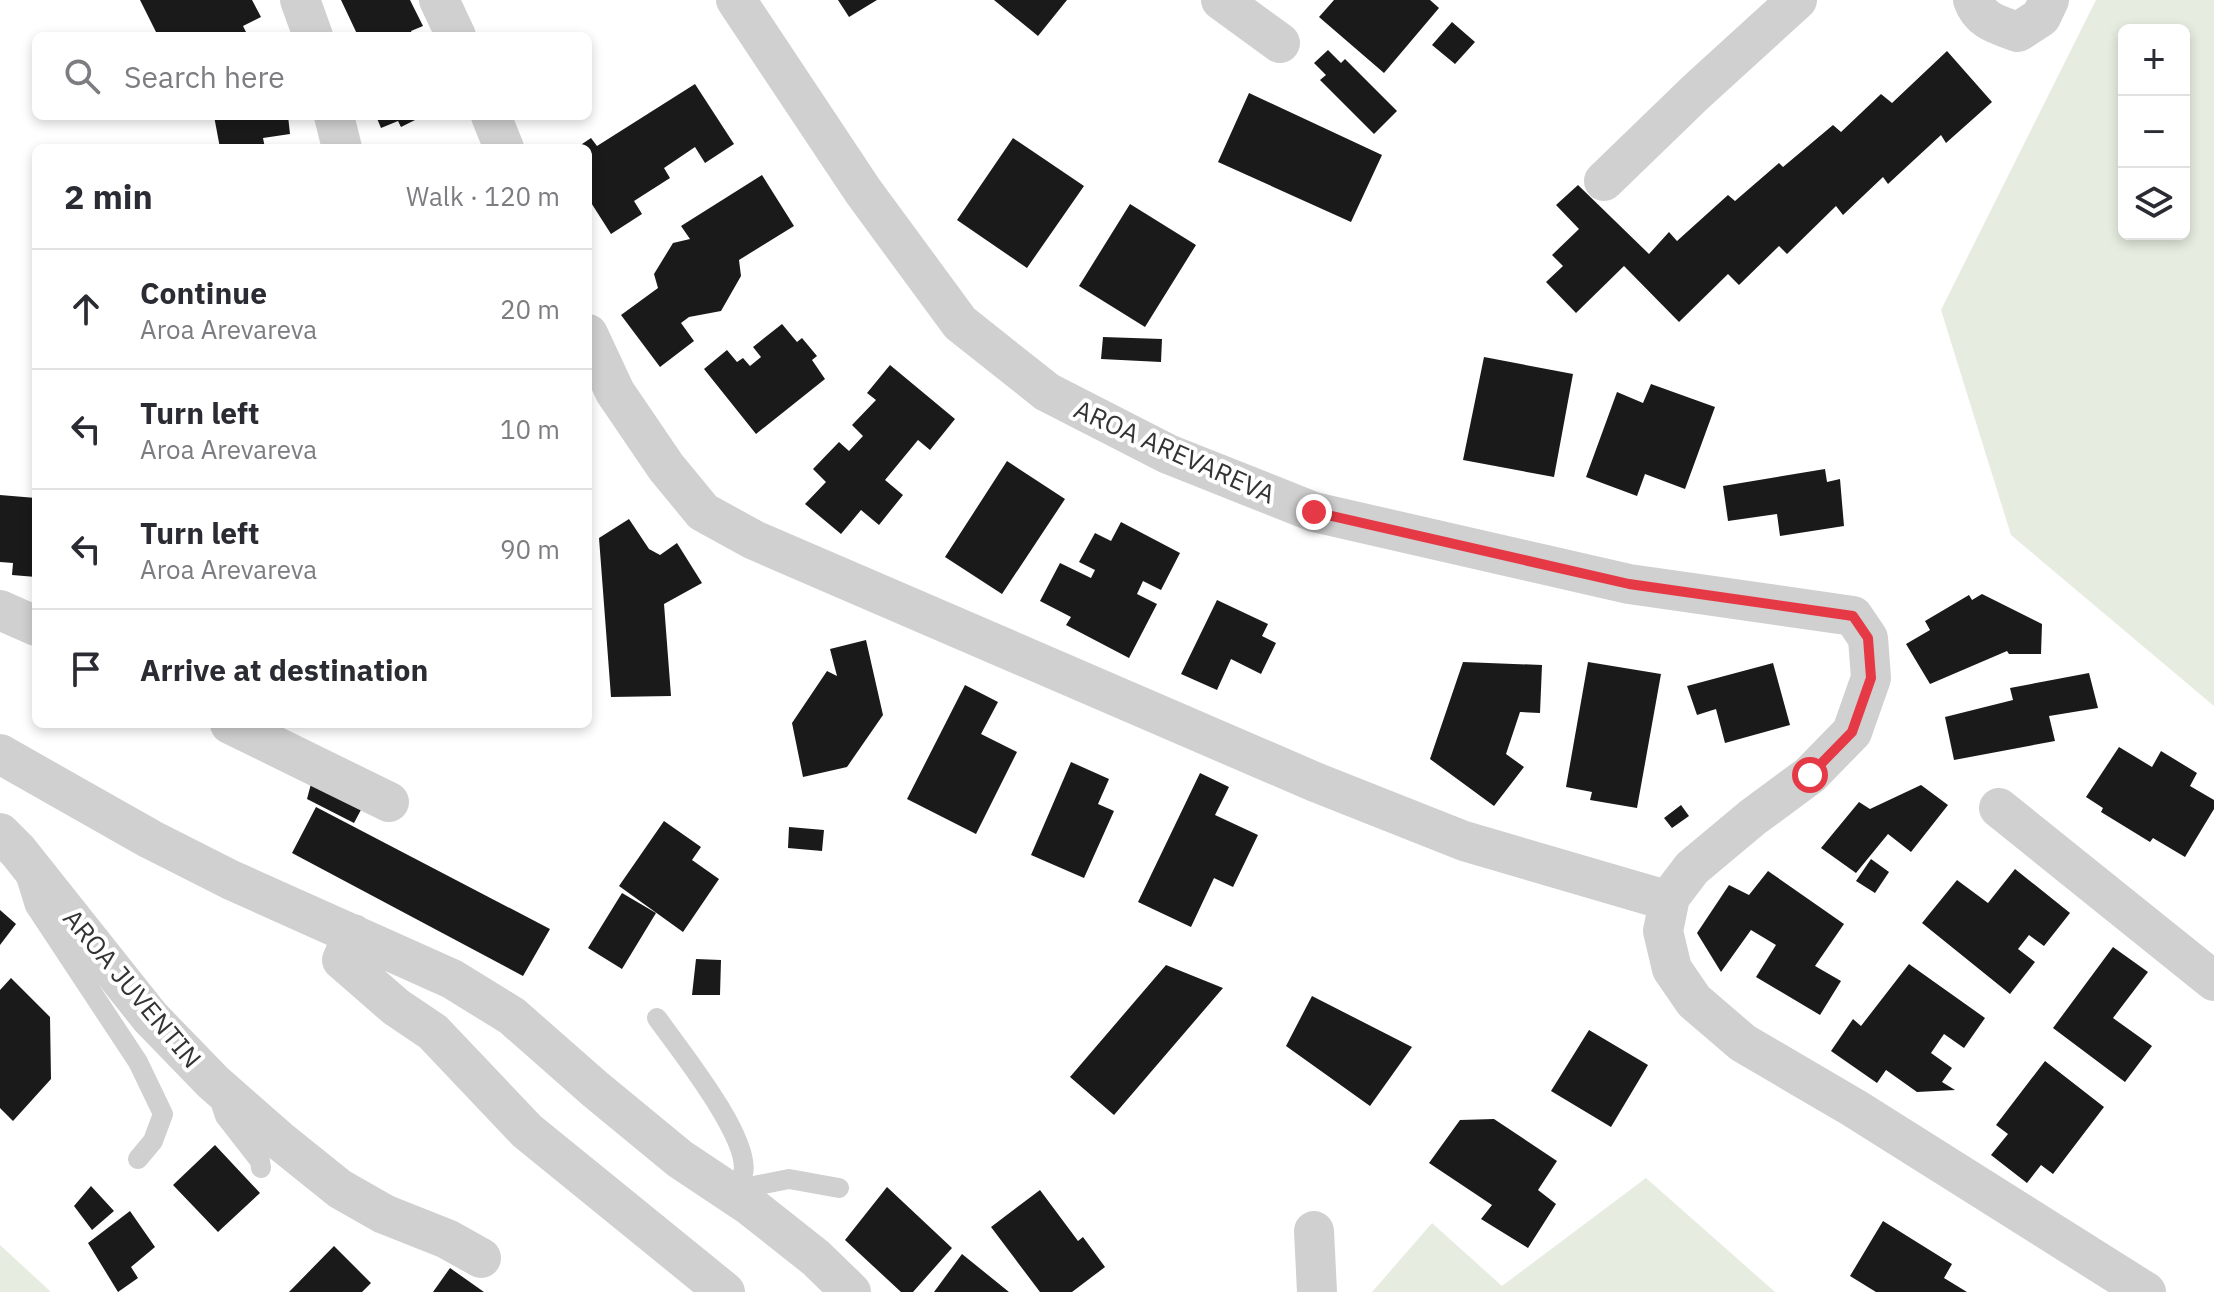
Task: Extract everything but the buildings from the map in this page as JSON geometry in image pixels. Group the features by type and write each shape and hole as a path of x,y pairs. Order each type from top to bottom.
{"street":[{"path":"300,0 312,32"},
{"path":"439,0 454,32"},
{"name":"AROA AREVAREVA","path":"736,0 863,191 960,323 1047,392 1168,454 1314,512 1629,584 1853,616 1868,638 1871,678 1852,732 1810,775 1692,868 1669,901 1663,931 1672,969 1694,1001 1743,1043 1832,1095 2146,1292"},
{"path":"1221,0 1280,43"},
{"path":"1604,181 1797,0"},
{"path":"1973,0 1989,23 2018,32 2041,17 2049,0"},
{"path":"335,120 341,144"},
{"path":"493,120 502,144"},
{"path":"592,343 615,392 666,467 703,512 754,540 1328,788 1464,841 1669,901"},
{"path":"0,610 32,624"},
{"path":"238,728 389,802"},
{"path":"0,754 164,846 231,880 452,979 512,1016 680,1159 732,1191 816,1258 851,1292"},
{"path":"1999,808 2214,981"},
{"name":"AROA JUVENTIN","path":"9,842 150,1017 213,1082 340,1189 384,1214 447,1239 481,1258"},
{"path":"353,934 342,960 361,979 433,1032 527,1131 725,1292"},
{"path":"1314,1231 1317,1292"}],"lane":[{"path":"9,842 35,906 138,1062 163,1114 153,1141 138,1159"},
{"path":"657,1018 726,1117 740,1150 743,1173 732,1191"},
{"path":"213,1082 225,1116 260,1161 261,1168"},
{"path":"732,1191 789,1179 839,1188"}],"shaded area":[{"path":"2096,0 2214,0 2214,706 2011,535 1941,310"},
{"path":"1646,1178 1775,1292 1372,1292 1432,1223 1502,1286"},
{"path":"0,1245 50,1291 50,1292 0,1292"}],"route":[{"path":"1314,512 1478,552 1629,584 1853,616 1868,638 1871,678 1852,732 1810,775"}]}
